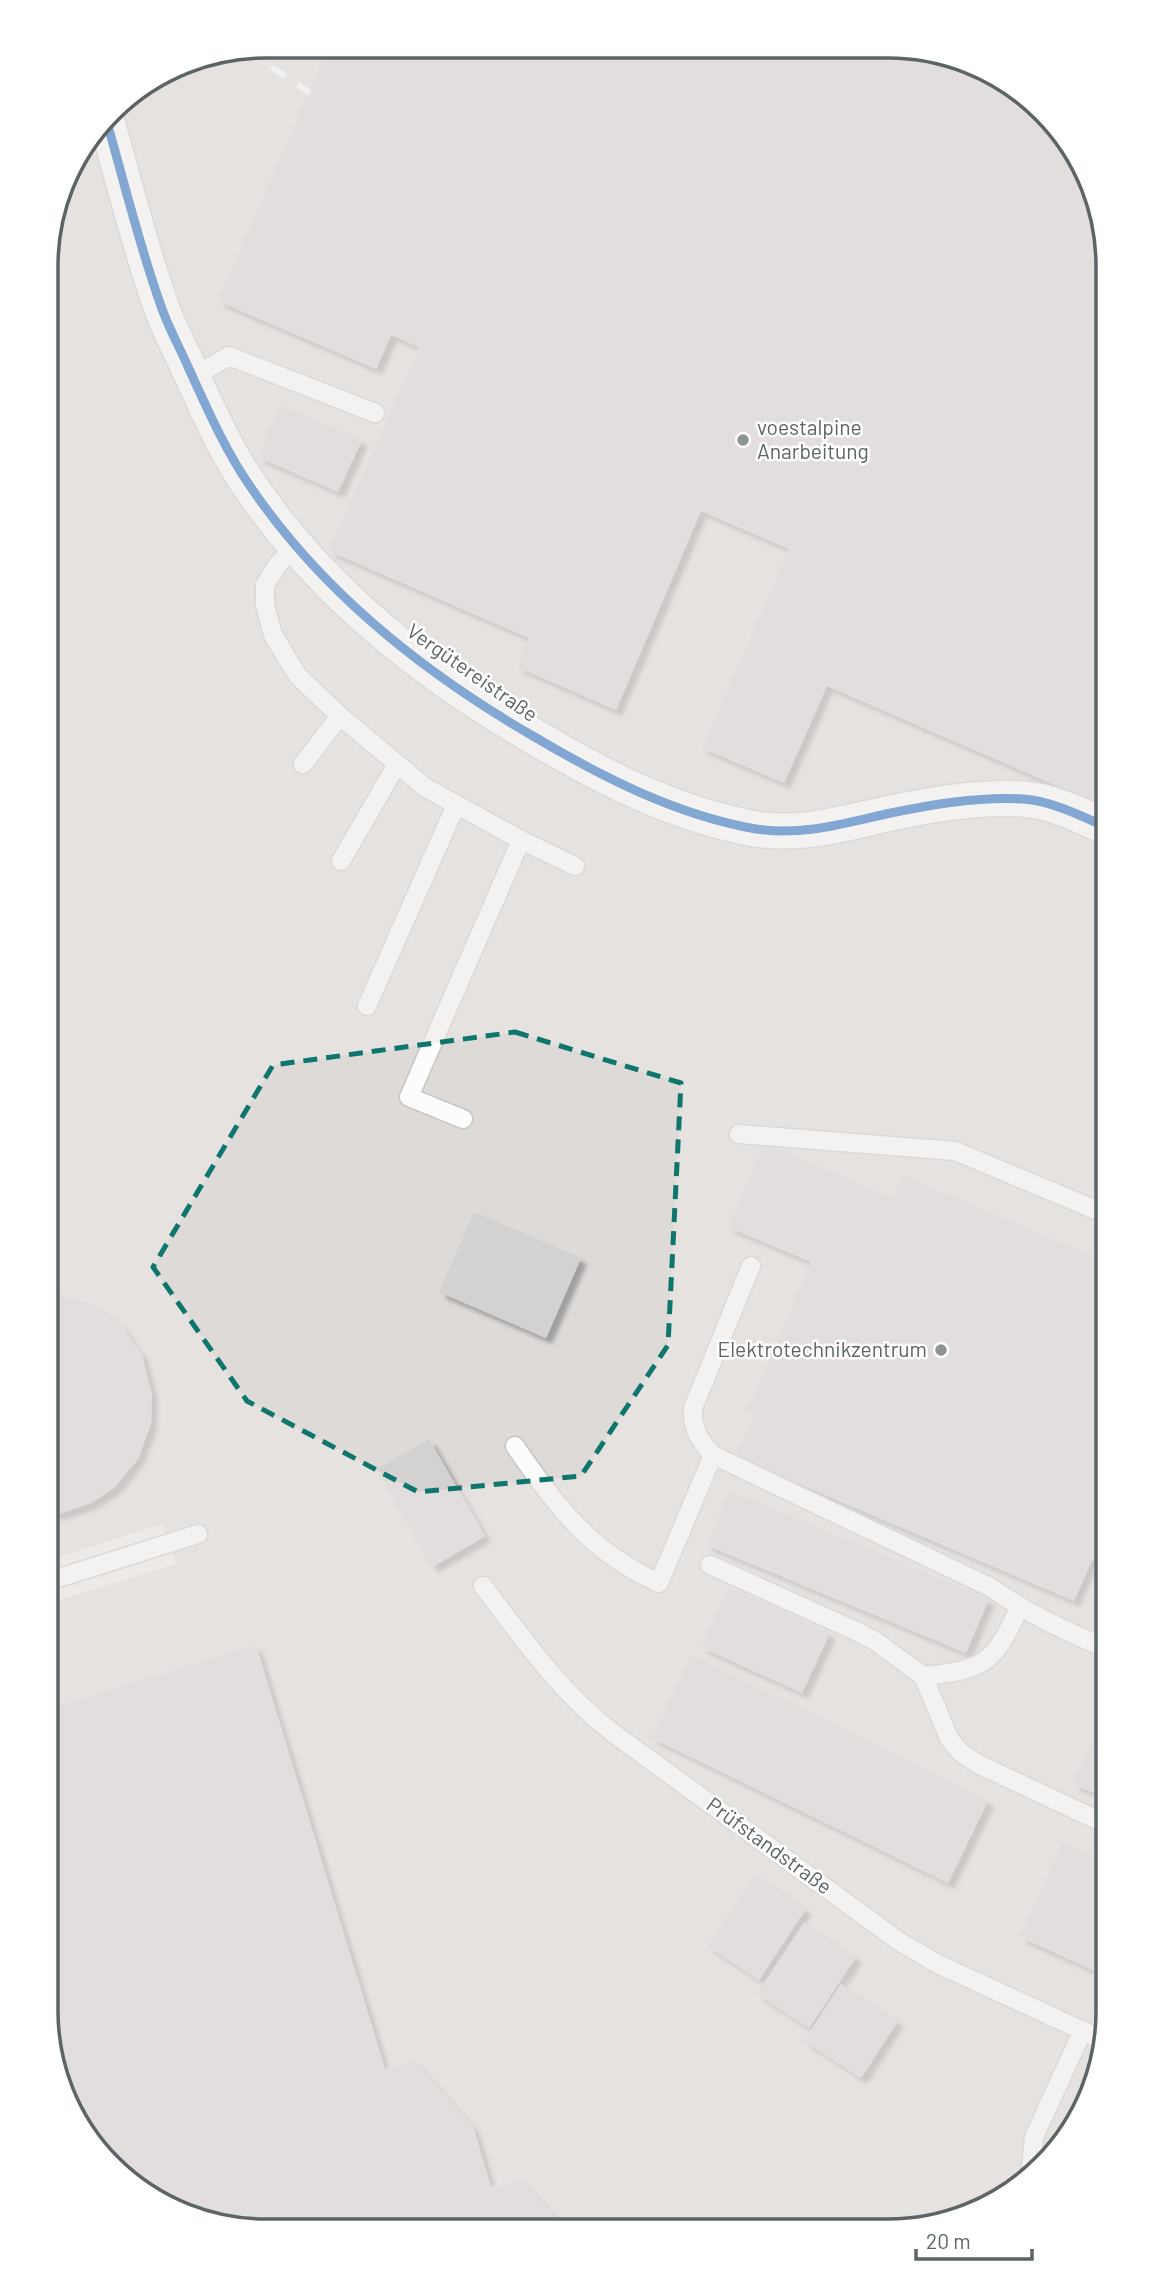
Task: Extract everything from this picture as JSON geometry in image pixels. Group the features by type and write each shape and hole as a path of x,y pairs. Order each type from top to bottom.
{"street":[{"name":"Vergütereistraße","path":"109,130 161,308 211,417 249,485 296,546 346,598 401,648 461,691 579,764 638,792 695,813 756,829 802,832 890,813 965,801 1025,799 1068,811 1096,823"}],"lane":[{"path":"192,377 229,356 375,413"},
{"path":"296,546 278,564 265,585 265,605 273,635 298,676 340,716 426,788 520,840 575,866"},
{"path":"303,764 340,716"},
{"path":"341,860 397,764"},
{"path":"367,1006 456,805"},
{"path":"463,1119 409,1097 520,840"},
{"path":"739,1135 955,1151 1096,1210"},
{"path":"751,1265 693,1408 692,1424 700,1441 713,1455 990,1587 1019,1608 1048,1624 1096,1644"},
{"path":"514,1446 576,1528 636,1573 659,1583 713,1455"},
{"path":"58,1578 198,1534"},
{"path":"710,1564 874,1641 923,1676 949,1738 960,1752 978,1765 1096,1819"},
{"name":"Prüfstandstraße","path":"483,1586 548,1672 575,1701 613,1733 900,1942 939,1964 1094,2036"},
{"path":"923,1676 961,1672 991,1657 1005,1638 1019,1608"},
{"path":"1032,2161 1034,2137 1083,2030"}],"highlighted area":[{"path":"515,1032 681,1083 668,1345 581,1476 418,1492 247,1401 153,1267 273,1065"}],"shaded area":[{"path":"889,58 929,62 980,79 1025,109 1061,150 1075,174 1089,212 1096,265 1096,2025 1085,2078 1061,2127 1025,2168 980,2198 929,2215 889,2219 265,2219 212,2212 186,2203 139,2176 109,2148 79,2103 65,2065 60,2039 58,1600 176,1564 163,1524 58,1557 58,252 65,212 86,162 101,139 119,119 150,93 186,74 238,60"}],"building":[{"name":"voestalpine Anarbeitung","path":"324,58 889,58 929,62 980,79 1025,109 1061,150 1085,199 1094,238 1096,803 827,686 784,783 702,748 789,549 701,511 616,710 517,667 529,638 329,551 419,347 391,335 376,369 218,301"},
{"path":"280,405 362,440 338,492 258,457"},
{"name":"Elektrotechnikzentrum","path":"764,1143 892,1198 902,1175 1096,1258 1096,1562 1092,1560 1074,1601 736,1457 755,1413 748,1409 811,1262 728,1227"},
{"path":"474,1212 581,1258 546,1338 439,1292"},
{"path":"58,1295 89,1302 121,1325 142,1355 152,1394 151,1424 138,1459 114,1488 91,1503 59,1514"},
{"path":"429,1439 485,1536 432,1567 377,1469"},
{"path":"730,1491 989,1599 966,1653 706,1545"},
{"path":"729,1587 830,1633 802,1693 701,1647"},
{"path":"256,1645 385,2069 413,2060 473,2126 491,2187 522,2180 557,2219 238,2217 212,2212 162,2191 129,2168 109,2148 79,2103 65,2065 60,2039 58,1705"},
{"path":"692,1655 988,1801 948,1883 652,1738"},
{"path":"1096,1731 1096,1794 1073,1784"},
{"path":"1062,1843 1096,1859 1096,1972 1020,1937"},
{"path":"755,1874 806,1909 759,1980 707,1946"},
{"path":"804,1923 856,1957 809,2028 757,1994"},
{"path":"841,1984 898,2021 861,2078 804,2041"}],"railway":[{"path":"259,58 309,92"}],"cycle path":[{"path":"109,130 164,314 232,458 278,524 342,595 377,627 453,685 533,736 613,780 668,804 726,823 773,831 805,830 937,805 1006,798 1045,803 1096,823"}],"place":[{"name":"voestalpine Anarbeitung","path":"743,440"},
{"name":"Elektrotechnikzentrum","path":"941,1350"}]}
